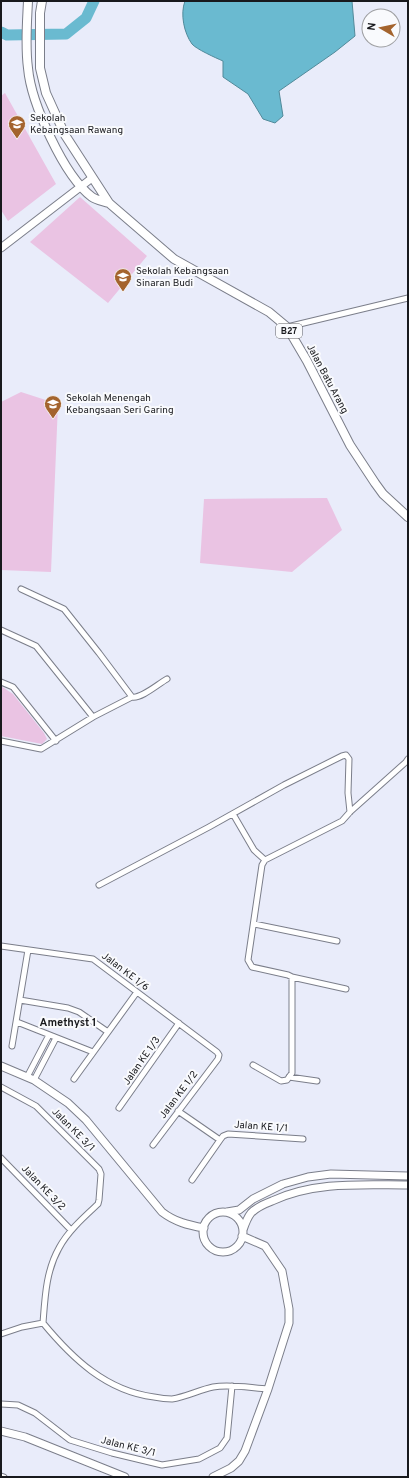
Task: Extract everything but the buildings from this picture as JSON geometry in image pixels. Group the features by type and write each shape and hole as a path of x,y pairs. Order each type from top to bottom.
{"main road":[{"name":"Jalan Batu Arang","path":"28,1 28,68 31,87 41,115 65,164 80,186 93,198 109,203"},
{"name":"Jalan Batu Arang","path":"42,1 40,13 40,68 46,93 65,135 109,203 174,259 269,312 287,327 307,361 350,445 383,494 408,517"}],"street":[{"path":"1,248 92,178"},
{"path":"287,327 408,298"},
{"path":"21,589 64,609 132,697"},
{"path":"1,630 36,646 93,717"},
{"path":"1,741 41,749 93,717 132,697 143,694 166,679"},
{"path":"1,682 13,687 56,741"},
{"path":"99,886 233,814 284,784 346,755 349,759 348,793 350,812"},
{"path":"346,989 252,967 249,964 248,960 262,865 265,860 342,821 408,759"},
{"path":"233,814 254,850 265,860"},
{"path":"254,924 338,941"},
{"name":"Jalan KE 1/6","path":"1,946 93,959 180,1023 219,1055"},
{"path":"12,1046 28,950"},
{"path":"253,1065 281,1081 287,1080 292,1073 292,977"},
{"path":"74,1079 137,992"},
{"path":"20,1000 68,1008 79,1012 108,1032"},
{"path":"17,1022 93,1052"},
{"name":"Jalan KE 1/3","path":"119,1108 180,1023"},
{"path":"30,1079 49,1035"},
{"path":"30,1079 56,1038"},
{"name":"Jalan KE 1/2","path":"153,1145 219,1055"},
{"path":"1,1066 30,1079 68,1103 86,1120 162,1212 180,1223 204,1228"},
{"path":"289,1077 317,1081"},
{"name":"Jalan KE 3/1","path":"1,1087 36,1106 100,1169 101,1174 98,1204 71,1230"},
{"path":"178,1111 220,1140 192,1180"},
{"name":"Jalan KE 1/1","path":"220,1140 223,1136 228,1134 303,1139"},
{"name":"Jalan KE 3/2","path":"1,1158 71,1230"},
{"path":"408,1176 331,1174 308,1177 283,1184 254,1199 239,1210 215,1214 206,1222 204,1235 206,1242 210,1247 222,1252 229,1251 240,1243 250,1214 258,1206 282,1196 306,1189 332,1185 408,1185"},
{"path":"212,1477 231,1468 239,1461 245,1451 268,1389 288,1323 289,1309 282,1271 265,1246 243,1233 238,1218 227,1212"},
{"path":"71,1230 59,1247 50,1270 45,1295 43,1322 73,1357 107,1382 124,1390 144,1396 170,1399 211,1388 232,1386 268,1389"},
{"path":"1,1334 43,1322"},
{"name":"Jalan KE 3/1","path":"1,1404 18,1405 35,1413 70,1440 112,1453 162,1465 199,1460 220,1448 227,1438 232,1386"},
{"path":"1,1431 25,1437 125,1477"}],"shaded area":[{"name":"Sekolah Kebangsaan Rawang","path":"5,93 56,184 8,221 1,210 1,96"},
{"path":"80,197 147,256 108,303 30,242"},
{"path":"21,392 58,404 51,572 1,570 1,402"},
{"path":"327,498 342,530 292,572 200,563 204,499"},
{"path":"1,686 13,694 44,733 47,739 42,744 1,736"}],"water":[{"path":"185,1 352,1 355,36 335,52 279,91 283,116 275,123 263,119 248,94 223,77 223,61 202,51 194,46 189,40 183,17"}],"waterway":[{"path":"1,32 7,35 66,34 86,18 94,1"}],"place":[{"name":"Sekolah Kebangsaan Rawang","path":"17,139"},
{"name":"Sekolah Kebangsaan Sinaran Budi","path":"123,292"},
{"name":"Sekolah Menengah Kebangsaan Seri Garing","path":"53,419"}],"district":[{"name":"Amethyst 1","path":"68,1023"}]}
